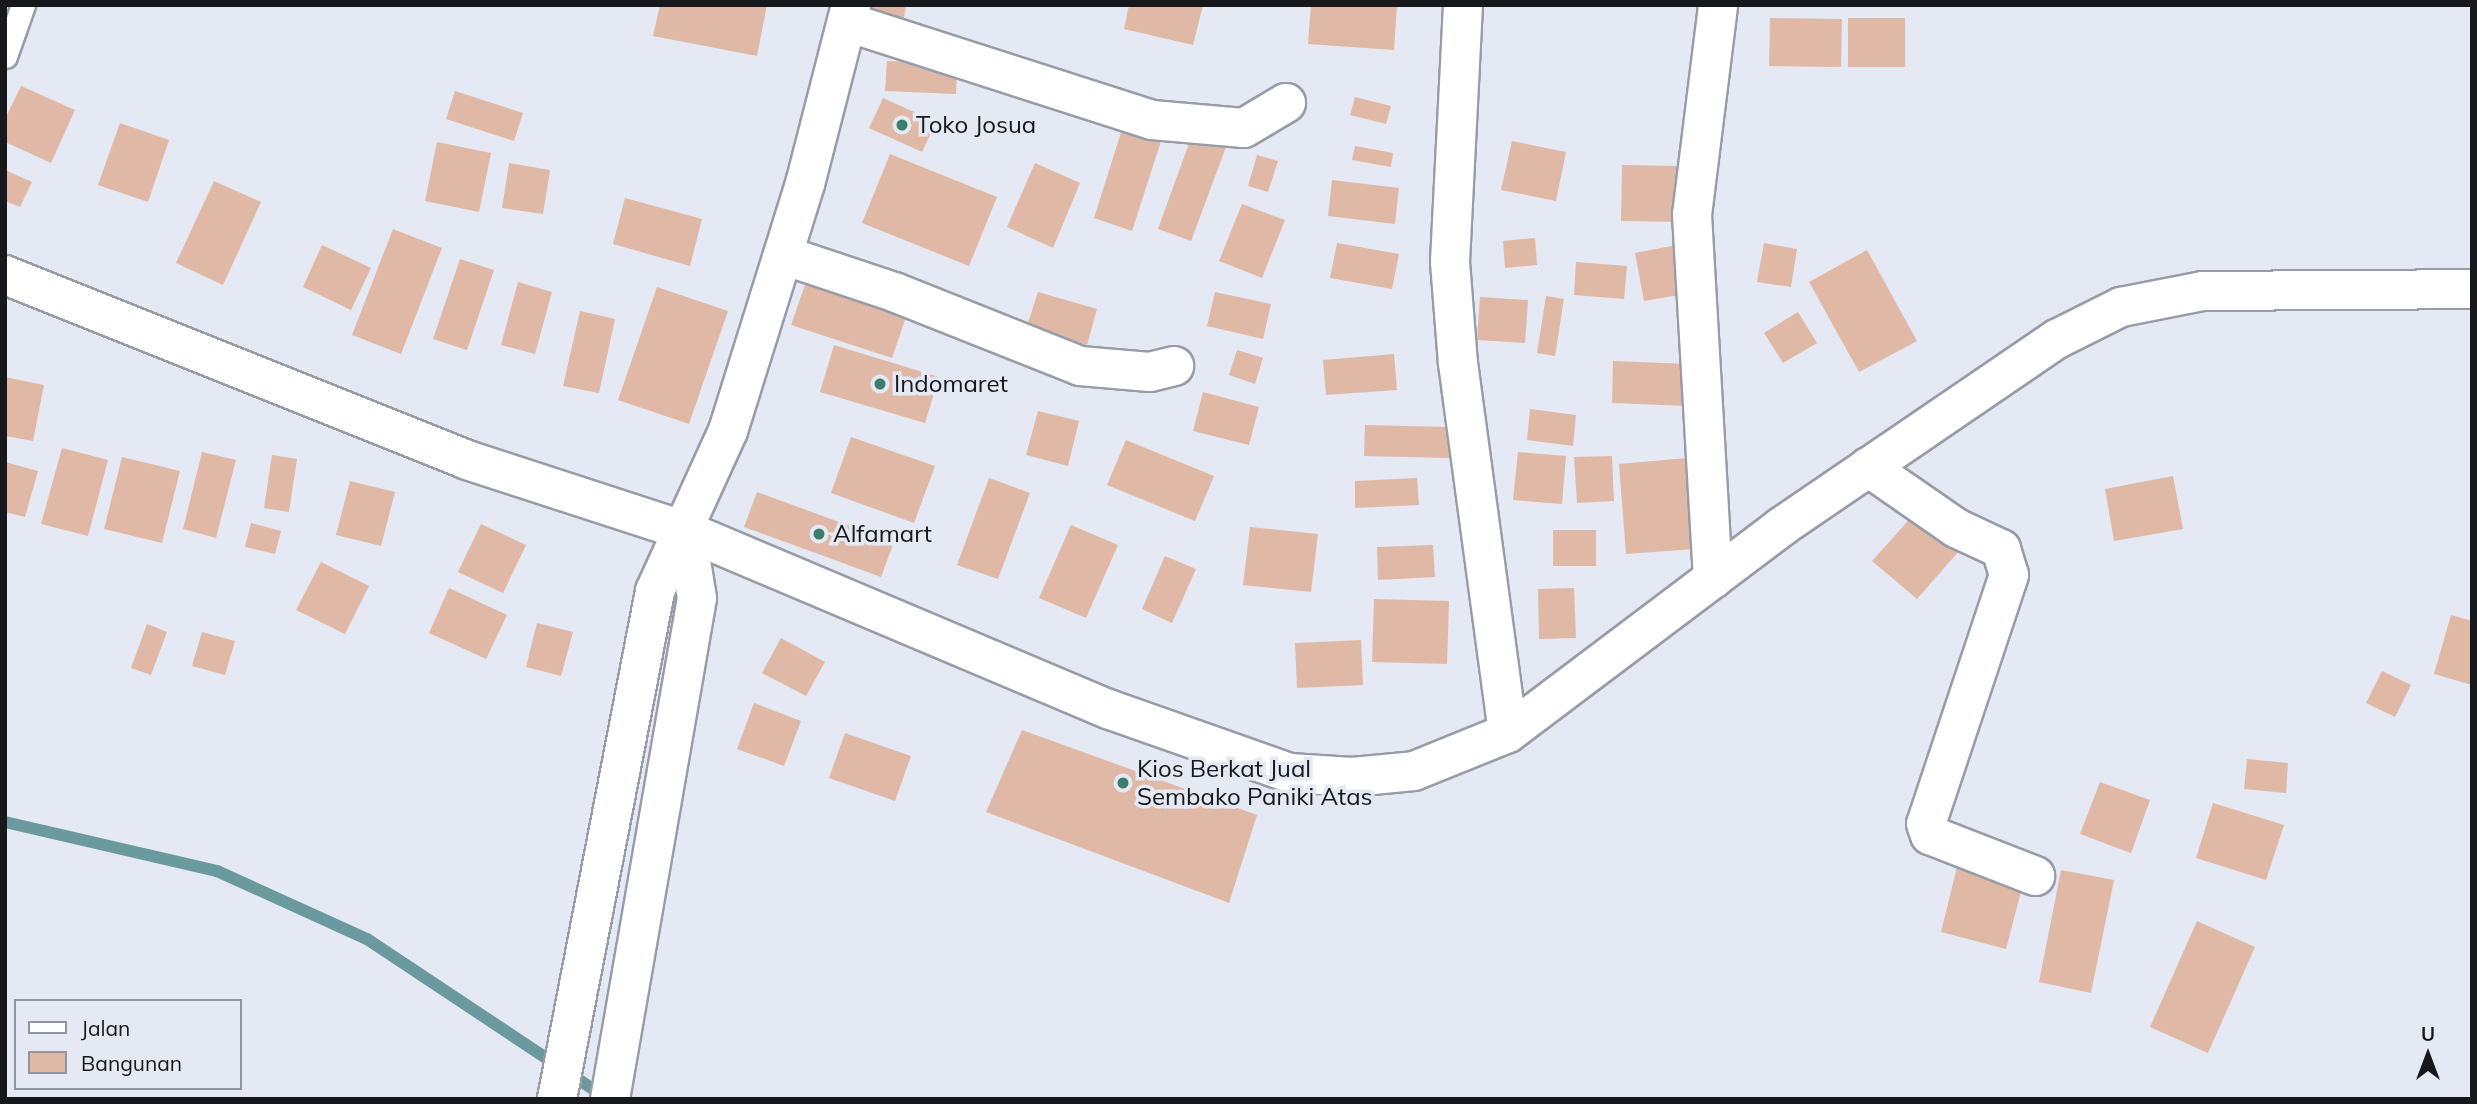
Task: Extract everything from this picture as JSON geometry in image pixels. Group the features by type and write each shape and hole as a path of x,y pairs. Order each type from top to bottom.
{"street":[{"path":"1463,5 1450,262 1458,363 1508,733"},
{"path":"1713,579 1692,215 1718,5"},
{"path":"557,1099 655,591 686,531 728,431 783,255 849,14 1152,120 1244,128 1286,103"},
{"path":"783,255 894,292 1080,366 1150,372 1174,366"},
{"path":"5,275 467,460 686,531 1108,709 1290,772 1352,777 1414,771 1508,733 1868,467 2057,339 2142,300 2203,291 2472,289"},
{"path":"1868,467 1900,493 2001,550 2009,575 1927,824 1930,835 2035,876"},
{"path":"610,1099 625,1029 698,598 686,531"}],"lane":[{"path":"5,56 23,5"}],"building":[{"path":"660,5 767,5 757,56 653,36"},
{"path":"858,5 906,5 904,18 857,11"},
{"path":"1129,5 1203,5 1193,45 1124,29"},
{"path":"1311,5 1397,5 1394,50 1308,44"},
{"path":"1770,18 1842,19 1841,67 1769,66"},
{"path":"1848,18 1905,18 1905,67 1848,67"},
{"path":"887,61 957,64 956,94 885,91"},
{"path":"21,86 75,110 51,163 5,142 5,119"},
{"path":"455,91 523,113 514,141 446,119"},
{"path":"1355,97 1391,106 1386,124 1350,115"},
{"name":"Toko Josua","path":"883,98 936,122 922,152 869,128"},
{"path":"120,123 169,140 148,202 98,185"},
{"path":"1124,123 1163,135 1132,231 1094,218"},
{"path":"1192,135 1226,147 1191,241 1158,229"},
{"path":"1512,141 1566,152 1556,201 1501,190"},
{"path":"437,142 491,153 479,212 425,201"},
{"path":"1355,146 1393,153 1391,167 1352,160"},
{"path":"890,154 997,197 969,266 862,223"},
{"path":"1257,155 1278,161 1268,192 1248,186"},
{"path":"509,163 550,170 543,214 502,208"},
{"path":"1035,163 1080,183 1053,248 1007,227"},
{"path":"1622,165 1683,166 1682,222 1621,221"},
{"path":"5,170 32,182 20,207 5,201"},
{"path":"1332,180 1399,188 1395,224 1328,216"},
{"path":"214,181 261,202 223,285 176,263"},
{"path":"625,198 702,219 690,266 613,244"},
{"path":"1242,204 1285,220 1262,278 1219,261"},
{"path":"393,229 442,248 401,354 352,335"},
{"path":"1535,238 1537,265 1505,268 1503,241"},
{"path":"1337,243 1399,254 1392,289 1330,278"},
{"path":"1764,243 1797,249 1791,287 1757,282"},
{"path":"1682,244 1691,293 1644,301 1635,253"},
{"path":"322,245 371,268 351,310 303,287"},
{"path":"1867,250 1917,341 1859,372 1809,282"},
{"path":"460,259 494,270 467,350 433,339"},
{"path":"1576,262 1627,266 1624,299 1574,295"},
{"path":"808,276 909,308 892,358 791,325"},
{"path":"518,282 552,292 535,354 501,345"},
{"path":"657,287 728,311 689,424 618,400"},
{"path":"1038,292 1097,309 1087,345 1027,326"},
{"path":"1215,292 1271,304 1263,339 1207,326"},
{"path":"1546,296 1564,299 1555,356 1537,353"},
{"path":"1480,297 1528,300 1525,343 1477,340"},
{"path":"580,311 615,319 599,393 563,386"},
{"path":"1798,312 1817,343 1783,363 1764,333"},
{"name":"Indomaret","path":"834,345 939,377 925,423 820,392"},
{"path":"1237,350 1263,358 1255,384 1229,375"},
{"path":"1394,354 1397,390 1326,395 1323,360"},
{"path":"1613,361 1689,364 1687,406 1612,403"},
{"path":"5,377 44,385 33,441 5,436"},
{"path":"1203,392 1259,407 1249,445 1193,431"},
{"path":"1530,409 1576,415 1573,446 1527,440"},
{"path":"1038,411 1079,421 1068,466 1026,455"},
{"path":"1365,425 1450,427 1449,458 1364,456"},
{"path":"851,437 935,466 914,523 831,493"},
{"path":"1126,440 1214,476 1195,521 1107,485"},
{"path":"62,448 108,460 88,536 41,524"},
{"path":"202,452 236,460 216,538 183,529"},
{"path":"1518,452 1566,456 1562,504 1513,500"},
{"path":"272,455 297,459 289,512 264,508"},
{"path":"1612,456 1614,501 1577,503 1574,457"},
{"path":"122,457 180,471 162,543 104,529"},
{"path":"1687,458 1694,549 1626,554 1619,464"},
{"path":"5,462 38,471 25,517 5,512"},
{"path":"2173,476 2183,529 2114,541 2105,489"},
{"path":"989,478 1030,493 998,579 957,565"},
{"path":"1417,478 1419,505 1355,508 1355,481"},
{"path":"350,481 395,492 381,546 336,535"},
{"name":"Alfamart","path":"757,492 894,542 881,577 744,527"},
{"path":"1915,513 1959,551 1917,599 1872,561"},
{"path":"251,523 281,531 275,554 245,547"},
{"path":"481,524 526,545 503,593 458,572"},
{"path":"1071,525 1118,545 1086,618 1039,598"},
{"path":"1250,527 1318,534 1311,592 1243,585"},
{"path":"1553,530 1596,530 1596,566 1553,566"},
{"path":"1433,545 1435,577 1378,580 1377,547"},
{"path":"1165,556 1196,569 1172,623 1142,609"},
{"path":"321,562 369,586 345,634 296,610"},
{"path":"449,588 507,615 486,659 429,633"},
{"path":"1574,588 1576,638 1539,639 1538,589"},
{"path":"1374,599 1449,601 1447,664 1372,662"},
{"path":"2451,615 2472,621 2472,685 2434,674"},
{"path":"537,623 573,632 561,676 526,667"},
{"path":"147,624 167,632 151,675 131,668"},
{"path":"202,632 235,641 225,675 192,666"},
{"path":"781,638 825,662 806,696 762,673"},
{"path":"1361,640 1363,685 1297,688 1295,643"},
{"path":"2382,671 2411,685 2395,717 2366,703"},
{"path":"754,703 801,721 784,766 737,749"},
{"path":"1022,730 1257,815 1229,903 986,812"},
{"path":"845,733 911,756 895,801 829,778"},
{"path":"2247,759 2288,763 2286,793 2244,789"},
{"path":"2100,782 2150,800 2131,853 2080,834"},
{"path":"2213,803 2284,825 2266,880 2196,858"},
{"path":"1957,867 2023,884 2006,949 1941,932"},
{"path":"2061,870 2114,880 2091,993 2039,982"},
{"path":"2197,921 2255,947 2208,1053 2150,1027"}],"waterway":[{"path":"5,822 217,871 367,939 605,1097"}],"place":[{"name":"Toko Josua","path":"902,125"},
{"name":"Indomaret","path":"880,384"},
{"name":"Alfamart","path":"819,534"},
{"name":"Kios Berkat Jual Sembako Paniki Atas","path":"1123,783"}]}
